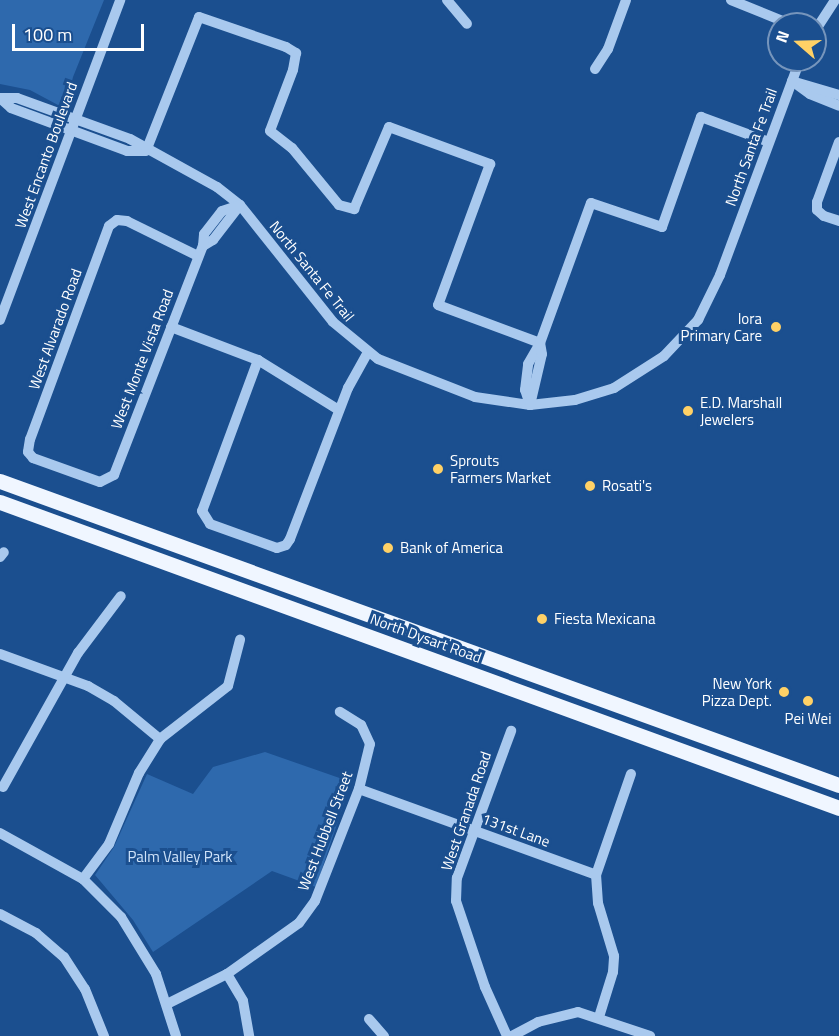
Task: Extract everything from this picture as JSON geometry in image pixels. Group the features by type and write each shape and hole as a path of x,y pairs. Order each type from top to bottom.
{"main road":[{"name":"North Dysart Road","path":"0,481 839,785"},
{"name":"North Dysart Road","path":"0,502 839,808"}],"street":[{"name":"West Encanto Boulevard","path":"0,320 120,0"},
{"path":"447,0 467,24"},
{"path":"595,69 608,49 626,0"},
{"path":"731,0 767,15"},
{"path":"146,151 199,17 296,53 270,131 292,148 339,205 354,209 389,127 490,164 438,305 540,343"},
{"name":"North Santa Fe Trail","path":"0,98 17,99 73,125 130,139 146,151 198,173 240,205 325,314 368,352 390,365 488,400 530,405 575,400 614,388 645,370 682,339 712,296 795,72"},
{"path":"792,81 839,95"},
{"path":"792,81 810,94 839,106"},
{"path":"530,405 525,390 532,353 540,343 591,203 662,227 700,117 769,142"},
{"path":"839,142 817,210 839,221"},
{"name":"West Monte Vista Road","path":"108,481 114,475 200,251 204,234 222,211 240,205"},
{"name":"West Alvarado Road","path":"108,481 100,482 33,458 28,452 109,226 117,220 127,221 200,251"},
{"path":"171,327 258,360 339,410"},
{"path":"258,360 202,511 204,519 277,548 286,545 339,410 368,352"},
{"path":"3,787 93,629 121,596"},
{"path":"82,879 109,844 139,773 160,739 228,686 240,640"},
{"path":"0,654 65,678 114,700 160,739"},
{"name":"West Hubbell Street","path":"167,1004 226,974 299,923 315,901 358,789 369,752 369,735 350,716 340,712"},
{"name":"West Granada Road","path":"507,1036 481,978 456,901 457,878 511,731"},
{"path":"599,1017 613,972 614,956 598,903 596,875 631,774"},
{"name":"131st Lane","path":"358,789 596,875"},
{"path":"2,838 82,879 132,932 156,974 176,1036"},
{"path":"0,914 36,933 64,957 94,1006 104,1036"},
{"path":"226,974 245,1007 249,1036"},
{"path":"512,1036 561,1014 578,1012 599,1017 650,1036"},
{"path":"369,1019 384,1036"}],"green space":[{"path":"0,0 104,0 73,77 67,102 58,105 30,90 0,84"},
{"name":"Palm Valley Park","path":"265,752 351,782 316,887 272,871 153,952 133,920 95,875 114,847 147,774 193,794 213,767"}],"place":[{"name":"Iora Primary Care","path":"776,327"},
{"name":"E.D. Marshall Jewelers","path":"688,411"},
{"name":"Sprouts Farmers Market","path":"438,469"},
{"name":"Rosati's","path":"590,486"},
{"name":"Bank of America","path":"388,548"},
{"name":"Fiesta Mexicana","path":"542,619"},
{"name":"New York Pizza Dept.","path":"784,692"},
{"name":"Pei Wei","path":"808,701"}]}
